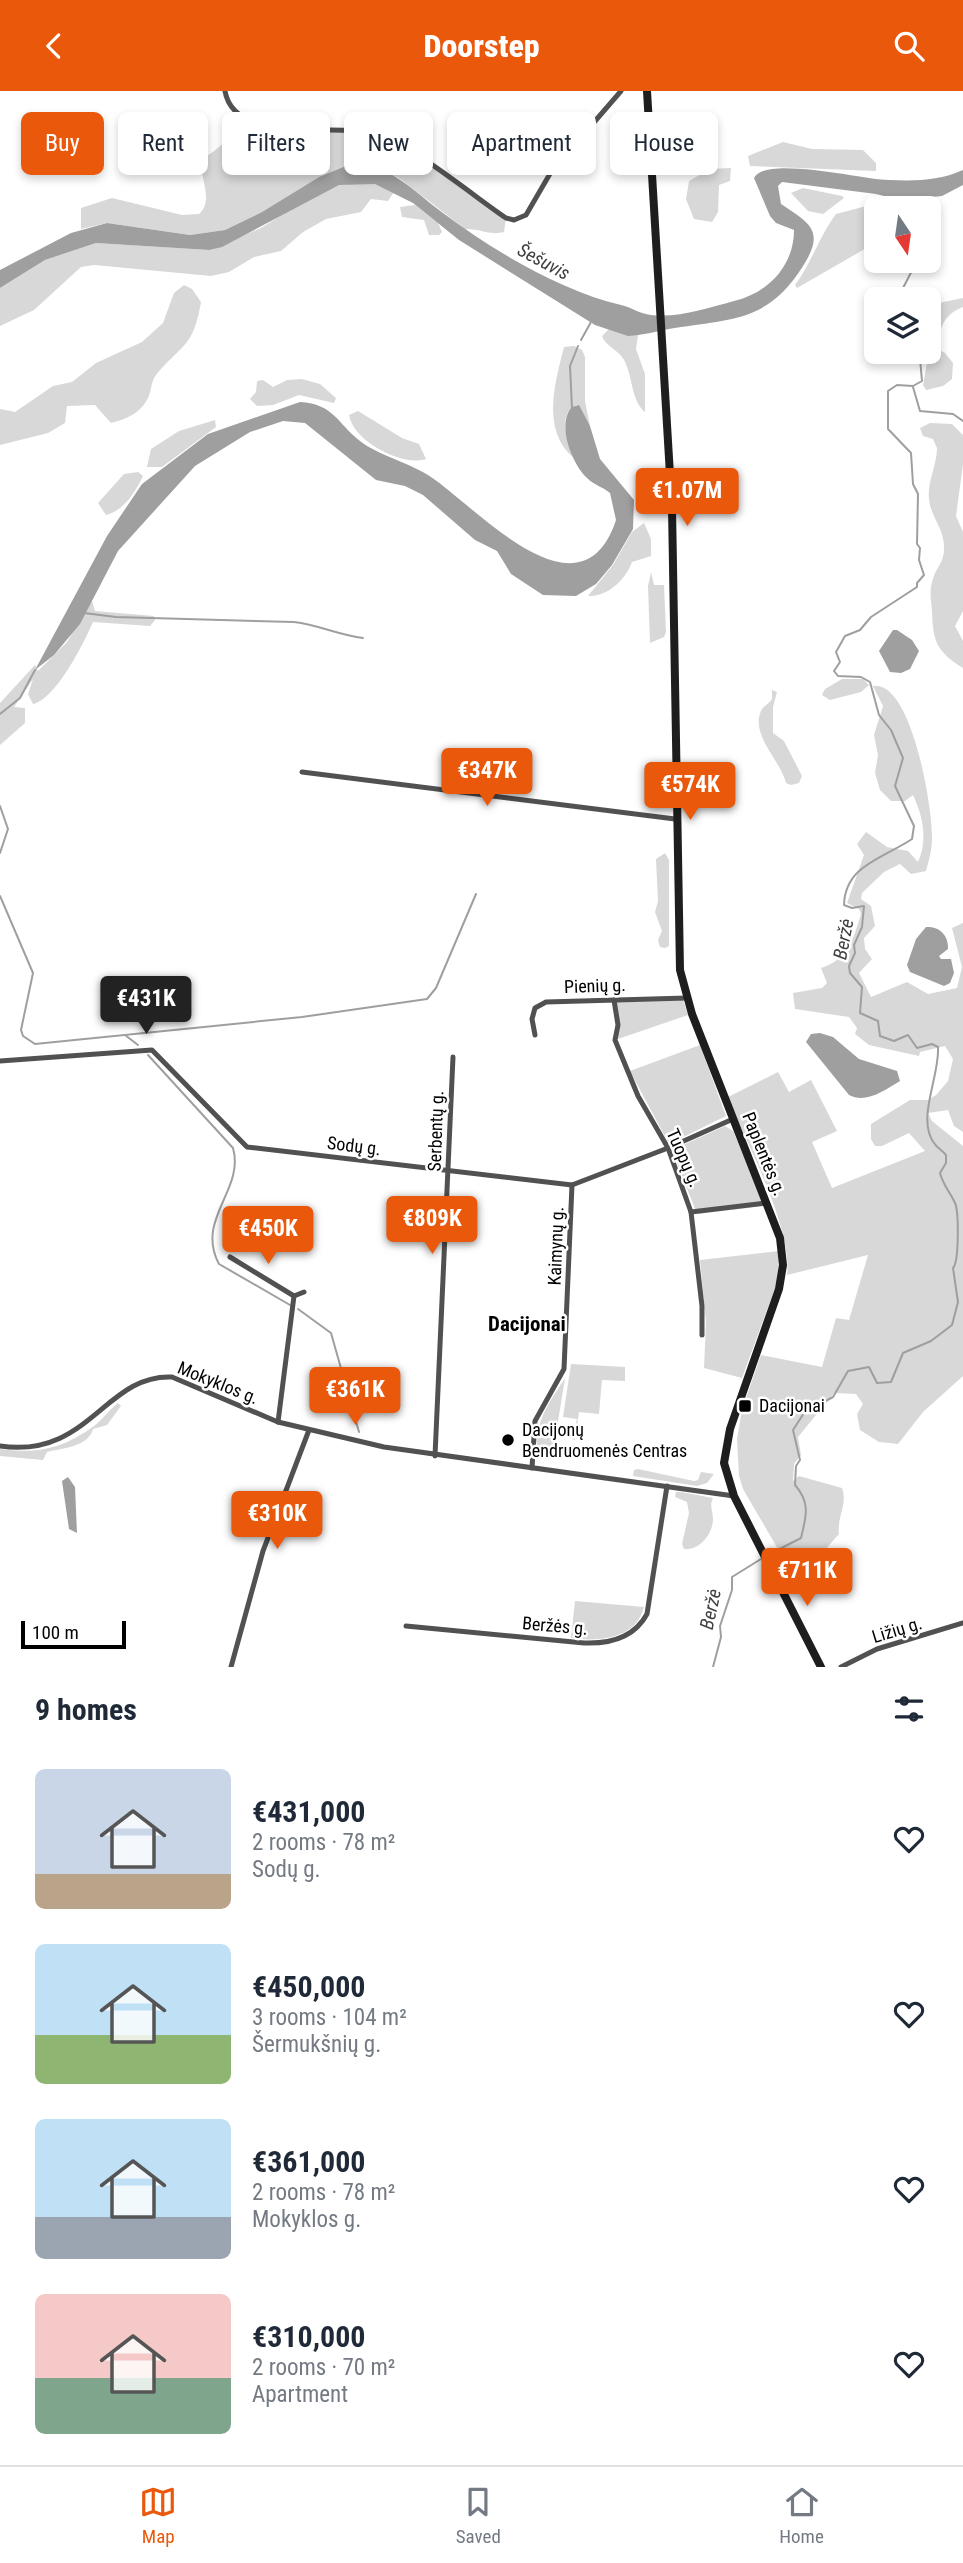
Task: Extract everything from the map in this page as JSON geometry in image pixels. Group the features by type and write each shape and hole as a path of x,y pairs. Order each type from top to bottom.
{"main road":[{"name":"Paplentės g.","path":"647,91 672,508 679,950 687,998 780,1238 783,1265 779,1289 724,1446 724,1463 734,1496 821,1667"}],"street":[{"path":"225,91 233,110 247,122 317,131 381,134 506,218 514,220 526,215 551,172 621,91"},
{"path":"302,772 676,820"},
{"name":"Pienių g.","path":"535,1035 532,1019 535,1008 540,1004 687,998"},
{"name":"Tuopų g.","path":"614,1000 618,1025 615,1040 638,1095 668,1148 691,1212 702,1306 702,1335"},
{"name":"Sodų g.","path":"0,1061 152,1050 247,1147 572,1185 668,1148 733,1119"},
{"name":"Serbentų g.","path":"435,1456 453,1058"},
{"name":"Kaimynų g.","path":"532,1468 535,1421 564,1369 572,1185"},
{"path":"691,1212 767,1203"},
{"path":"230,1257 294,1296"},
{"path":"294,1296 304,1292"},
{"path":"278,1422 294,1296"},
{"name":"Mokyklos g.","path":"0,1446 24,1449 62,1438 89,1422 134,1385 159,1377 179,1379 278,1422 309,1430 435,1456 734,1496"},
{"path":"231,1667 262,1551 309,1430"},
{"name":"Beržės g.","path":"406,1626 584,1643 607,1642 626,1635 639,1626 647,1614 667,1486"},
{"name":"Ližių g.","path":"841,1667 877,1649 963,1623"}],"shaded area":[{"path":"330,130 344,131 344,167 330,172"},
{"path":"783,142 812,149 863,150 876,163 876,171 750,166 748,156"},
{"path":"222,144 222,175 324,175 262,212 225,230 190,235 107,223 81,229 81,208 112,198 182,215 199,214 206,202 203,175 208,175 208,155"},
{"path":"344,167 344,175 393,175 443,213 528,268 574,290 643,313 662,316 693,312 746,297 768,285 784,266 793,243 794,230 776,223 770,216 754,178 762,171 816,170 876,179 927,180 963,170 963,185 942,196 884,196 782,182 778,186 781,204 806,222 814,236 810,254 791,284 764,306 735,318 638,335 628,336 595,325 459,240 413,203 375,184 339,185 222,247 209,250 96,243 45,260 0,288 0,270 71,233 107,223 190,235 225,230 262,212 319,177 330,175 330,172"},
{"path":"433,167 506,218 504,232 465,229 393,175 433,175"},
{"path":"731,168 730,181 719,185 718,212 712,222 694,219 686,199 689,181 700,175 718,175 718,169"},
{"path":"375,184 394,192 388,201 371,199 361,212 326,219 303,232 281,251 254,257 229,272 211,276 94,265 81,267 34,310 0,326 0,288 45,260 96,243 209,250 261,228 311,197 339,185"},
{"path":"803,188 844,198 823,214 808,211 791,193"},
{"path":"415,205 438,223 442,232 439,235 429,235 424,220 402,217 400,207"},
{"path":"864,207 864,249 797,288 795,285 836,214"},
{"path":"184,285 192,289 201,302 198,317 186,344 156,375 149,397 140,409 127,418 111,423 95,405 67,406 65,423 48,433 0,445 0,409 15,412 53,386 72,382 96,363 142,342 163,323 174,293"},
{"path":"963,298 963,307 947,318 941,329 941,303"},
{"path":"609,329 638,335 636,349 645,374 645,412 637,401 624,360 602,336"},
{"path":"574,346 582,350 585,357 585,401 590,426 577,405 571,409 567,415 565,429 574,458 557,434 553,405 564,347"},
{"path":"941,351 945,353 953,363 952,379 943,386 926,390 923,385 927,364 941,364"},
{"path":"302,379 320,384 336,398 334,403 299,395 273,405 257,406 250,399 256,392 257,381 263,380 273,387 287,380"},
{"path":"300,402 328,410 360,441 431,477 500,532 527,549 554,561 579,562 600,550 616,520 610,493 581,472 571,454 565,423 572,407 579,405 590,426 600,459 634,500 633,529 612,565 596,584 576,596 543,595 511,574 497,551 475,540 423,495 405,486 376,480 305,423 283,421 250,432 195,466 118,551 80,624 54,655 35,670 107,536 142,484 208,434"},
{"path":"358,411 402,438 419,444 426,459 404,459 380,450 352,425 349,415"},
{"path":"215,420 216,427 162,467 147,467 151,449 179,431"},
{"path":"930,423 952,424 963,435 963,464 956,516 963,532 963,611 955,626 963,641 963,668 942,650 933,630 931,587 943,558 944,542 929,499 937,448 933,439 923,436 920,428"},
{"path":"138,472 143,476 133,494 124,505 106,515 98,503 124,474"},
{"path":"644,523 651,539 651,556 632,562 621,580 609,590 588,596 613,565 632,532"},
{"path":"651,572 654,585 664,585 666,632 664,637 650,643 648,586"},
{"path":"92,601 95,611 154,616 155,620 150,626 93,622 60,681 42,700 33,704 28,694 33,679 14,707 25,708 25,723 0,745 0,703 35,665 38,671 67,642"},
{"path":"893,630 912,640 919,651 910,669 901,673 890,672 879,651"},
{"path":"842,679 863,679 869,685 861,692 830,700 822,695 825,689"},
{"path":"873,686 887,690 899,703 909,724 924,776 932,839 926,871 911,874 900,864 884,872 862,893 861,899 871,906 875,926 864,938 865,949 872,959 859,973 871,997 907,982 928,994 957,988 962,967 952,928 963,923 963,1132 954,1126 948,1110 928,1113 932,1121 963,1146 963,1376 923,1412 898,1444 879,1442 860,1430 857,1414 863,1404 856,1394 834,1393 798,1437 801,1455 794,1464 793,1481 799,1476 842,1488 844,1500 839,1534 817,1559 809,1553 794,1559 797,1569 792,1573 743,1489 739,1476 737,1439 741,1415 749,1401 746,1398 761,1355 822,1367 836,1318 849,1320 868,1255 787,1275 787,1256 776,1210 728,1097 778,1072 789,1092 811,1080 837,1131 812,1142 832,1188 925,1151 909,1133 882,1146 875,1146 871,1139 871,1124 910,1100 928,1100 936,1095 948,1081 953,1059 945,1046 920,1052 919,1056 869,1045 855,1034 857,1028 849,1017 795,1009 793,993 822,988 827,983 821,968 843,954 855,932 861,914 859,909 847,903 864,855 857,844 866,832 887,847 908,851 918,862 921,854 923,828 913,795 905,801 891,801 880,790 875,773 878,755 874,735 883,706"},
{"path":"772,690 777,692 773,707 773,733 784,741 802,776 799,783 791,785 786,783 760,729 761,711 772,699"},
{"path":"665,853 669,860 669,946 665,948 660,947 658,940 662,931 655,912 658,901 656,859"},
{"path":"926,927 939,930 947,940 948,949 939,956 941,959 951,959 954,973 950,983 944,986 910,972 907,965 916,939"},
{"path":"683,1000 688,1015 618,1039 617,1002"},
{"path":"820,1033 833,1037 859,1059 897,1071 900,1081 869,1097 849,1095 806,1042 811,1034"},
{"path":"700,1045 726,1116 669,1144 630,1071"},
{"path":"725,1126 733,1131 765,1206 697,1214 672,1150"},
{"path":"779,1251 778,1280 742,1378 704,1368 706,1322 700,1260"},
{"path":"571,1364 625,1367 625,1381 602,1380 599,1414 579,1412 575,1440 565,1436 572,1437 577,1419 563,1417"},
{"path":"565,1378 555,1440 550,1449 542,1451 537,1446 539,1427"},
{"path":"118,1403 121,1406 107,1425 93,1429 86,1440 80,1443 47,1452 43,1460 0,1456 0,1449 26,1451 60,1445 94,1426"},
{"path":"634,1470 694,1481 698,1480 701,1472 714,1474 707,1483 697,1486 633,1476"},
{"path":"68,1477 75,1487 77,1533 69,1529 62,1481"},
{"path":"676,1492 713,1498 711,1530 700,1544 690,1549 684,1549 682,1544 689,1513 687,1502 675,1497"},
{"path":"575,1601 644,1607 640,1618 625,1632 604,1638 582,1639 571,1638"}],"waterway":[{"name":"Beržė","path":"904,287 911,273"},
{"path":"581,340 591,322"},
{"path":"572,409 570,366 578,346"},
{"name":"Beržė","path":"766,1556 801,1538 806,1510 795,1485 796,1466 800,1460 793,1430 804,1413 833,1397 848,1371 869,1367 877,1383 891,1382 903,1353 931,1341 952,1325 958,1302 953,1268 957,1247 956,1208 940,1173 946,1163 946,1155 934,1143 927,1122 938,1047 932,1044 917,1048 908,1035 894,1041 880,1036 878,1021 860,1013 862,987 850,973 849,966 862,927 864,906 852,908 844,905 851,880 868,864 912,839 914,826 895,786 903,758 891,730 879,715 870,682 861,677 838,676 834,671 840,662 836,652 845,636 860,630 871,617 917,587 924,575 917,544 918,494 913,484 911,453 888,429 888,391 897,385 913,386 922,381 920,364"},
{"path":"913,387 920,411 953,414 963,421"},
{"path":"84,613 116,617 294,622 363,638"},
{"path":"0,714 20,698 35,670"},
{"path":"0,806 8,829 0,853"},
{"path":"0,896 33,973 21,1030 23,1036 35,1044 302,1017 427,999 436,988 476,894"},
{"path":"125,1035 138,1045"},
{"path":"148,1055 233,1148 235,1163 232,1178 213,1233 213,1248 219,1264 290,1305"},
{"path":"298,1309 331,1333 359,1432"},
{"name":"Beržė","path":"713,1667 721,1637 720,1626 732,1590 732,1577 761,1559"}],"place":[{"name":"Dacijonai","path":"745,1406"},
{"name":"Dacijonų Bendruomenės Centras","path":"508,1440"}],"district":[{"name":"Dacijonai","path":"527,1324"}],"water label":[{"name":"Šešuvis","path":"544,261"}]}
